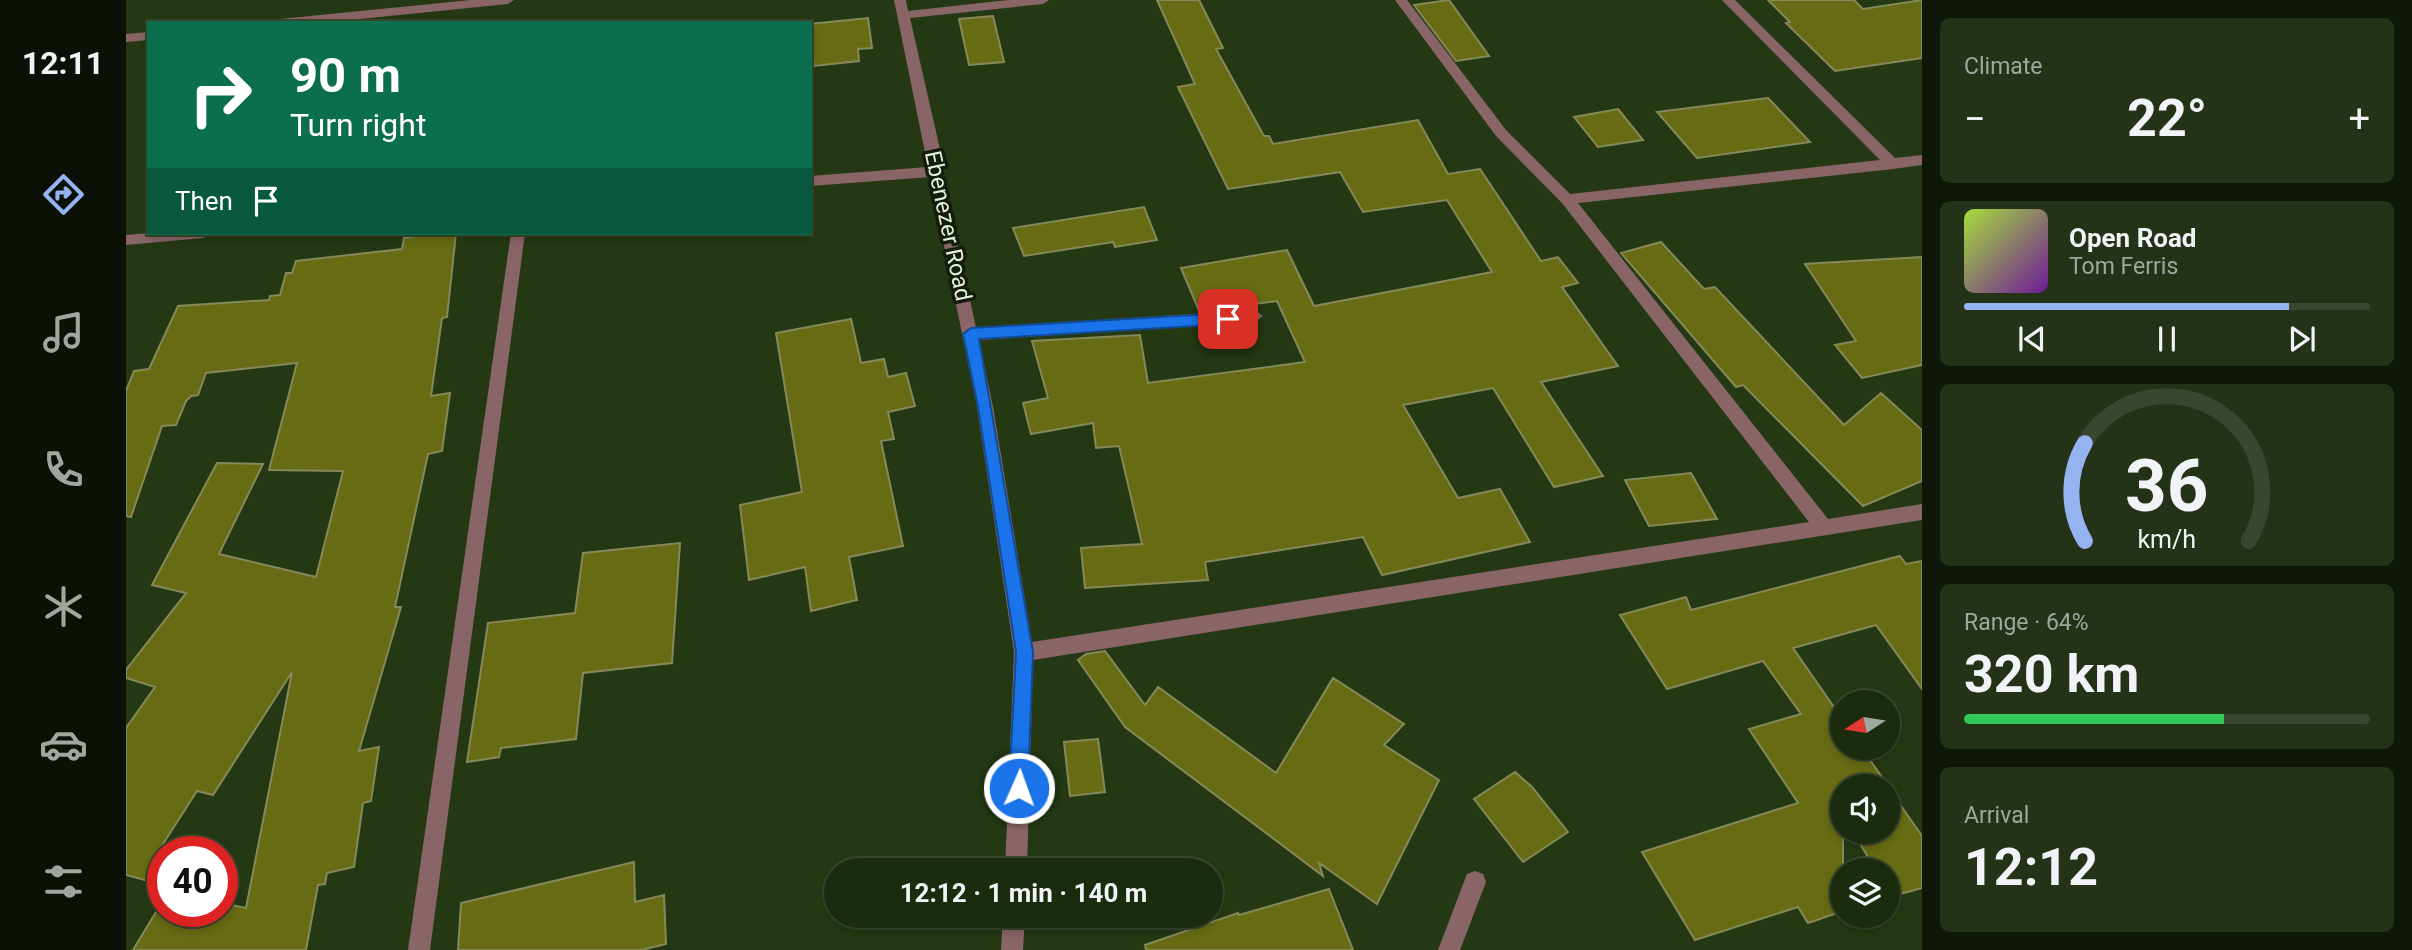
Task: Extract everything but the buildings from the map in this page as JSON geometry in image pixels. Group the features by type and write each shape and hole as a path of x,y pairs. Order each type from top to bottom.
{"street":[{"path":"300,21 508,0"},
{"path":"901,7 1043,0"},
{"path":"1401,0 1501,133 1567,199 1825,529"},
{"path":"1728,0 1893,164"},
{"name":"Ebenezer Road","path":"901,7 938,171 985,407 1024,652 1016,858"},
{"path":"126,38 147,36"},
{"path":"1567,199 1922,160"},
{"path":"812,181 938,171"},
{"path":"126,240 181,235"},
{"path":"419,950 518,235"},
{"path":"971,334 1255,316"},
{"path":"1024,652 1922,512"},
{"path":"1449,950 1475,882"},
{"path":"1012,950 1013,928"}],"route":[{"path":"1019,788 1024,652 971,334 1228,319"}]}
